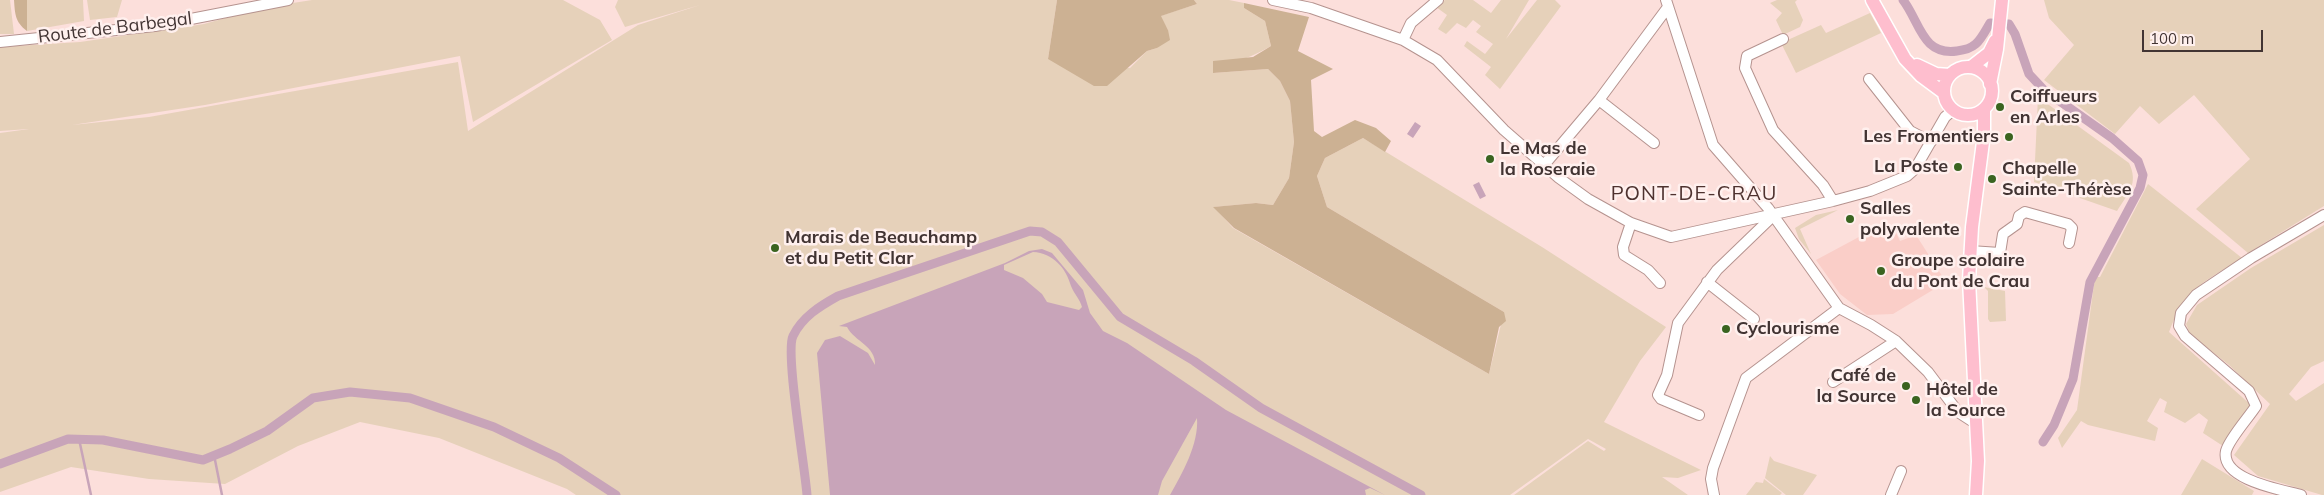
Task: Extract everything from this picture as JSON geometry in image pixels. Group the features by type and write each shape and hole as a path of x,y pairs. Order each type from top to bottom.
{"main road":[{"path":"1872,0 1905,59 1913,68 1944,93 1953,110 1972,114 1984,108"},
{"path":"1976,495 1978,461 1969,280 1970,251 1982,153 1984,108 1990,97 1990,84 1998,49 2003,0"},
{"path":"1944,93 1944,87 1950,75 1963,68 1971,67 1989,53 1998,35"},
{"path":"1900,48 1924,70 1950,75"},
{"path":"1971,67 1983,73 1990,84"},
{"path":"1966,114 1978,136 1982,153"}],"street":[{"name":"Route de Barbegal","path":"0,42 155,26 288,0"},
{"path":"1279,0 1311,8 1403,40 1437,60 1504,130 1544,165 1588,198 1631,223 1671,237 1774,216 1833,201 1870,191 1907,176 1915,169 1945,117 1953,110"},
{"path":"1403,40 1411,23 1438,0"},
{"path":"1544,165 1599,100 1667,3"},
{"path":"1667,3 1709,138 1718,153 1774,216 1839,308 1871,325 1896,342 1928,372 1958,412 1975,422"},
{"path":"1783,39 1747,56 1745,68 1773,130 1823,185 1833,201"},
{"path":"1869,78 1904,125 1910,131 1931,142"},
{"path":"1599,100 1654,143"},
{"path":"1786,233 1789,220 1800,209"},
{"path":"1970,251 2000,253 2003,234 2017,224 2019,216 2025,212 2068,224 2072,228 2069,243"},
{"path":"2301,495 2256,483 2230,468 2227,460 2227,449 2256,406 2254,398 2249,390 2185,336 2179,326 2181,313 2196,295 2251,258 2324,215"},
{"path":"1699,415 1661,399 1658,395 1666,375 1678,323 1707,282 1774,216"},
{"path":"1631,223 1622,247 1624,255 1648,270 1660,282"},
{"path":"1707,282 1754,318"},
{"path":"1714,495 1710,479 1713,468 1746,378 1839,308"},
{"path":"1833,382 1896,342"},
{"path":"1890,495 1901,471"}],"shaded area":[{"path":"0,0 10,0 14,34 0,34"},
{"path":"14,0 27,0 27,31 16,17"},
{"path":"27,0 83,0 84,21 27,31"},
{"path":"87,0 122,0 117,17 90,20"},
{"name":"Marais de Beauchamp et du Petit Clar","path":"312,0 563,0 600,20 612,40 473,122 460,56 205,105 72,125 149,117 458,62 468,131 638,25 700,5 625,27 615,7 618,0 1057,0 1048,59 1130,68 1147,51 1157,48 1168,30 1160,16 1197,4 1194,0 1229,0 1244,3 1244,8 1265,21 1271,46 1213,73 1268,69 1280,81 1290,101 1294,142 1289,178 1273,205 1256,203 1214,207 1233,228 1489,374 1504,312 1327,207 1317,176 1325,158 1363,138 1542,247 1666,327 1640,361 1604,422 1701,470 1678,478 1662,477 1688,495 1514,495 1588,441 1604,451 1606,449 1588,439 1510,495 576,495 567,489 439,438 360,422 298,446 225,484 149,479 71,467 0,492 0,133 29,129 0,131 0,47 80,42 204,24 261,8"},
{"path":"1057,0 1194,0 1197,4 1161,16 1168,30 1170,40 1157,48 1147,51 1107,86 1094,86 1048,59"},
{"path":"1445,0 1473,0 1491,13 1501,0 1529,0 1506,39 1537,0 1555,0 1561,6 1500,89 1485,75 1491,67 1464,46 1467,41 1485,54 1493,44 1476,32 1481,26 1473,20 1466,28 1457,23 1446,34 1438,29 1447,15 1436,7"},
{"path":"1777,0 1797,0 1795,2 1803,20 1800,27 1783,35 1776,20 1782,13 1770,3"},
{"path":"2044,0 2324,0 2324,206 2248,253 2196,209 2250,159 2194,95 2159,124 2140,106 2115,134 2044,80 2074,45 2049,18"},
{"path":"1244,3 1309,17 1298,51 1333,69 1311,80 1314,131 1322,137 1355,120 1376,128 1391,141 1385,152 1363,138 1325,158 1317,176 1327,207 1504,312 1506,321 1499,327 1489,374 1234,228 1213,207 1256,203 1273,205 1289,178 1294,142 1290,101 1280,81 1268,69 1213,73 1213,61 1253,57 1271,46 1265,21 1244,8"},
{"path":"1870,13 1881,33 1796,73 1781,43 1821,25 1826,33"},
{"path":"2038,97 2129,163 2133,177 2131,188 2117,211 2034,182"},
{"path":"1415,122 1421,126 1413,138 1407,134"},
{"path":"1479,182 1486,196 1480,199 1473,185"},
{"path":"2148,184 2242,258 2206,281 2189,295 2175,317 2169,332 2251,405 2223,446 2203,433 2208,420 2199,413 2185,423 2164,412 2167,402 2160,398 2147,421 2158,428 2155,441 2088,425 2081,421 2062,448 2058,438 2077,410 2095,277 2100,277"},
{"path":"1838,210 1800,229 1811,254 1799,239 1795,228 1816,215"},
{"name":"Groupe scolaire du Pont de Crau","path":"1885,223 1892,234 1896,233 1900,241 1916,235 1946,282 1893,314 1867,315 1840,294 1816,260"},
{"path":"2324,225 2324,361 2311,367 2289,394 2296,401 2324,383 2324,495 2322,495 2258,476 2234,455 2270,404 2229,365 2190,334 2186,324 2197,305 2251,268"},
{"path":"1042,249 1052,253 1083,290 1090,313 1103,331 1127,343 1226,410 1385,495 1370,488 1365,490 1366,495 1170,495 1192,448 1197,428 1197,418 1162,481 1158,495 830,495 817,353 825,340 840,336 868,353 875,365 869,349 847,327 839,326 1005,263 1029,251","holes":["1033,252 1052,258 1066,273 1072,289 1081,304 1082,307 1079,310 1047,302 1042,294 1023,278 1004,270 1004,265"]},
{"path":"1984,287 2005,291 2006,321 1990,322 1988,319 1988,291"},
{"path":"1770,456 1774,461 1817,475 1803,495 1786,495 1765,478"},
{"path":"2202,459 2254,491 2252,495 2181,495"},
{"path":"1764,479 1782,493 1780,495 1746,495 1756,482 1763,483"}],"waterway":[{"path":"1903,0 1923,36 1936,48 1945,51 1964,50 1974,46 1990,23 2009,24 2015,34 2029,74 2044,90 2112,138 2138,161 2143,175 2140,188 2090,282 2073,379 2054,425 2043,442"},
{"path":"807,495 796,411 791,346 793,336 801,323 818,308 838,296 1030,231 1042,232 1058,242 1120,317 1194,361 1261,408 1421,495"},
{"path":"0,464 68,439 103,440 203,460 267,431 313,398 350,392 410,398 494,427 559,458 616,495"},
{"path":"79,439 91,495"},
{"path":"214,455 222,495"}],"place":[{"name":"Coiffueurs en Arles","path":"2000,107"},
{"name":"Les Fromentiers","path":"2009,137"},
{"name":"Le Mas de la Roseraie","path":"1490,159"},
{"name":"La Poste","path":"1958,167"},
{"name":"Chapelle Sainte-Thérèse","path":"1992,179"},
{"name":"Salles polyvalente","path":"1850,219"},
{"name":"Marais de Beauchamp et du Petit Clar","path":"775,248"},
{"name":"Groupe scolaire du Pont de Crau","path":"1881,271"},
{"name":"Cyclourisme","path":"1726,329"},
{"name":"Café de la Source","path":"1906,386"},
{"name":"Hôtel de la Source","path":"1916,400"}],"district":[{"name":"PONT-DE-CRAU","path":"1694,194"}]}
